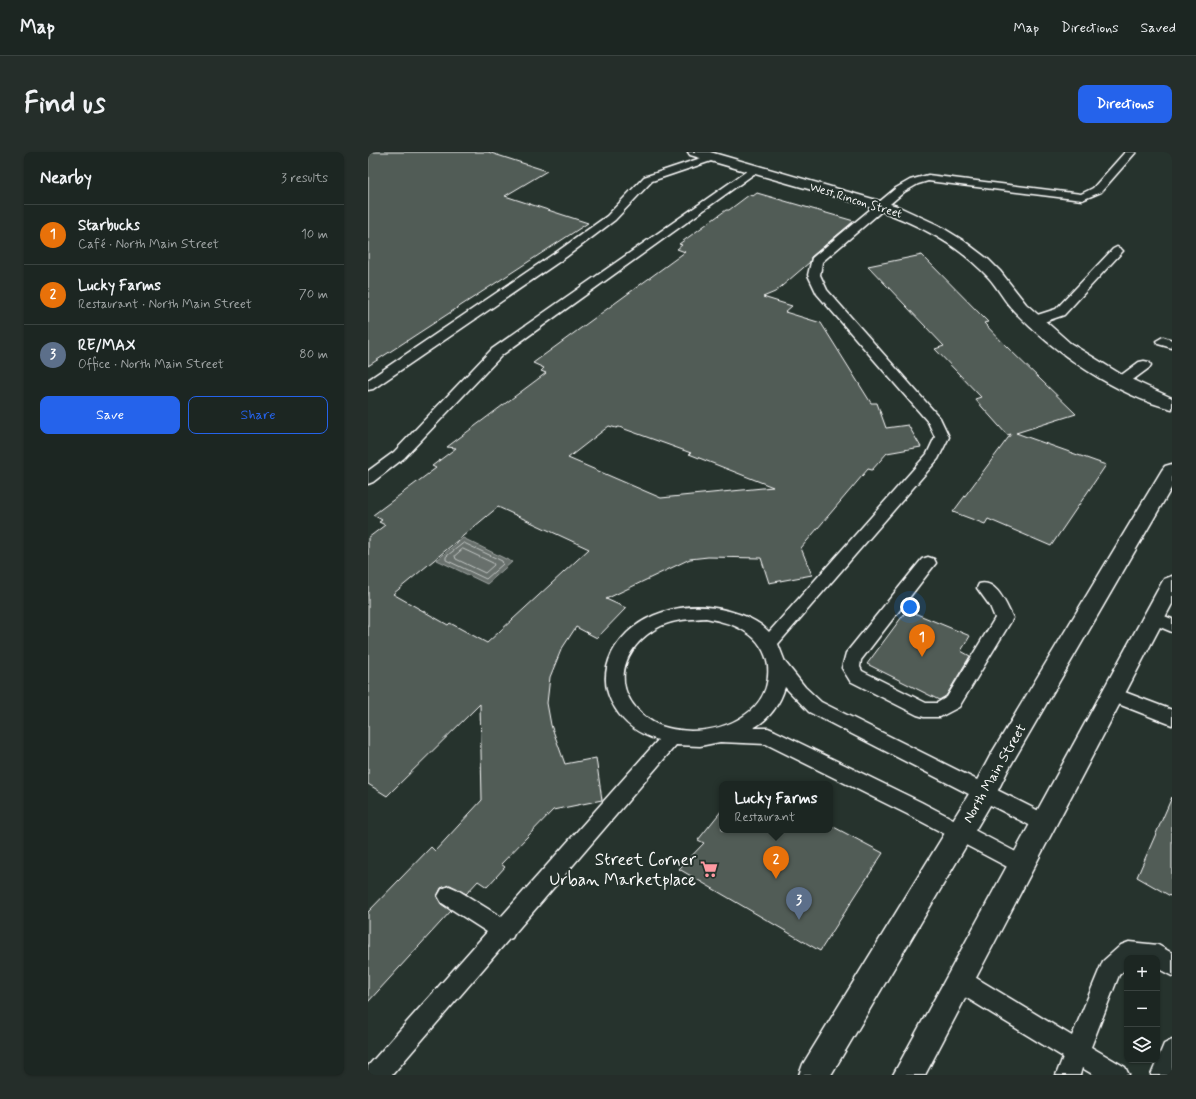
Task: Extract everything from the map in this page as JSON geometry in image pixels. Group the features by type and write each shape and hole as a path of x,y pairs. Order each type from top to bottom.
{"main road":[{"name":"West Rincon Street","path":"695,152 882,206 916,219 970,253 994,274 1014,300 1033,321 1071,352 1121,382 1172,404"},
{"name":"North Main Street","path":"814,1075 984,792 999,763 1172,470"},
{"path":"908,1075 1114,695 1163,622 1172,584"}],"lane":[{"path":"769,643 933,456 942,436 935,421 820,291 814,275 816,261 900,190 914,182 928,178 1082,197 1097,190 1131,152"},
{"path":"368,386 562,254 611,218 648,179 713,157"},
{"path":"368,479 399,456 497,352 754,169"},
{"path":"1033,321 1060,312 1117,251"},
{"path":"1121,382 1144,365"},
{"path":"928,563 852,658 851,668 856,676 924,710 940,710 953,702 1004,618 997,604 985,588"},
{"path":"717,736 736,730 752,720 764,709 774,695 778,681 778,666 775,654 769,643 753,628 731,617 706,612 680,614 656,622 635,635 620,652 613,673 616,694 627,713 646,728 672,737 694,739 717,736 768,736 799,750 1022,865"},
{"path":"778,666 799,692 815,707 1044,823"},
{"path":"1114,695 1172,718"},
{"path":"376,1075 504,931 672,737"},
{"path":"449,896 504,931"},
{"path":"1068,1075 1111,968 1129,952 1158,955 1172,966"},
{"path":"960,981 1117,1075"},
{"path":"1162,1075 1172,1052"}],"water":[{"path":"463,538 512,562 487,584 437,560"}],"building":[{"path":"368,152 488,152 547,171 505,196 588,223 368,366"},
{"path":"757,193 854,221 811,257 810,262 775,292 763,297 792,306 785,312 821,323 871,403 877,403 886,428 908,425 921,447 887,453 872,470 868,469 801,548 812,575 769,583 761,558 708,557 690,559 606,599 626,608 597,638 576,627 561,650 550,677 547,703 551,725 565,764 596,758 602,800 553,810 501,864 505,867 487,887 478,881 466,894 450,885 441,888 437,897 441,904 451,911 368,1002 368,912 431,847 435,851 482,800 480,704 387,796 368,784 368,538 385,525 379,522 382,520 373,515 436,468 432,466 456,448 447,447 546,373 541,371 544,368 533,363 685,252 677,249 682,245 679,244 749,195 753,196","holes":["609,426 616,428 619,427 691,453 689,454 773,487 661,498 568,458","498,507 589,549 487,643 450,623 448,625 393,594"]},
{"path":"922,255 988,322 984,323 1007,347 1076,414 1016,433 1106,465 1051,546 988,519 985,524 953,512 1011,434 1007,435 975,399 981,397 935,349 944,346 868,266"},
{"path":"907,610 970,636 961,651 970,656 946,696 939,700 867,664"},
{"path":"1172,797 1172,897 1137,877"},
{"path":"719,814 719,833 833,833 833,827 883,853 820,951 679,869 704,843 698,840"}],"place":[{"name":"Starbucks","path":"922,657"},
{"name":"Street Corner Urban Marketplace","path":"709,869"},
{"name":"Lucky Farms","path":"776,879"},
{"name":"RE/MAX","path":"799,920"}]}
